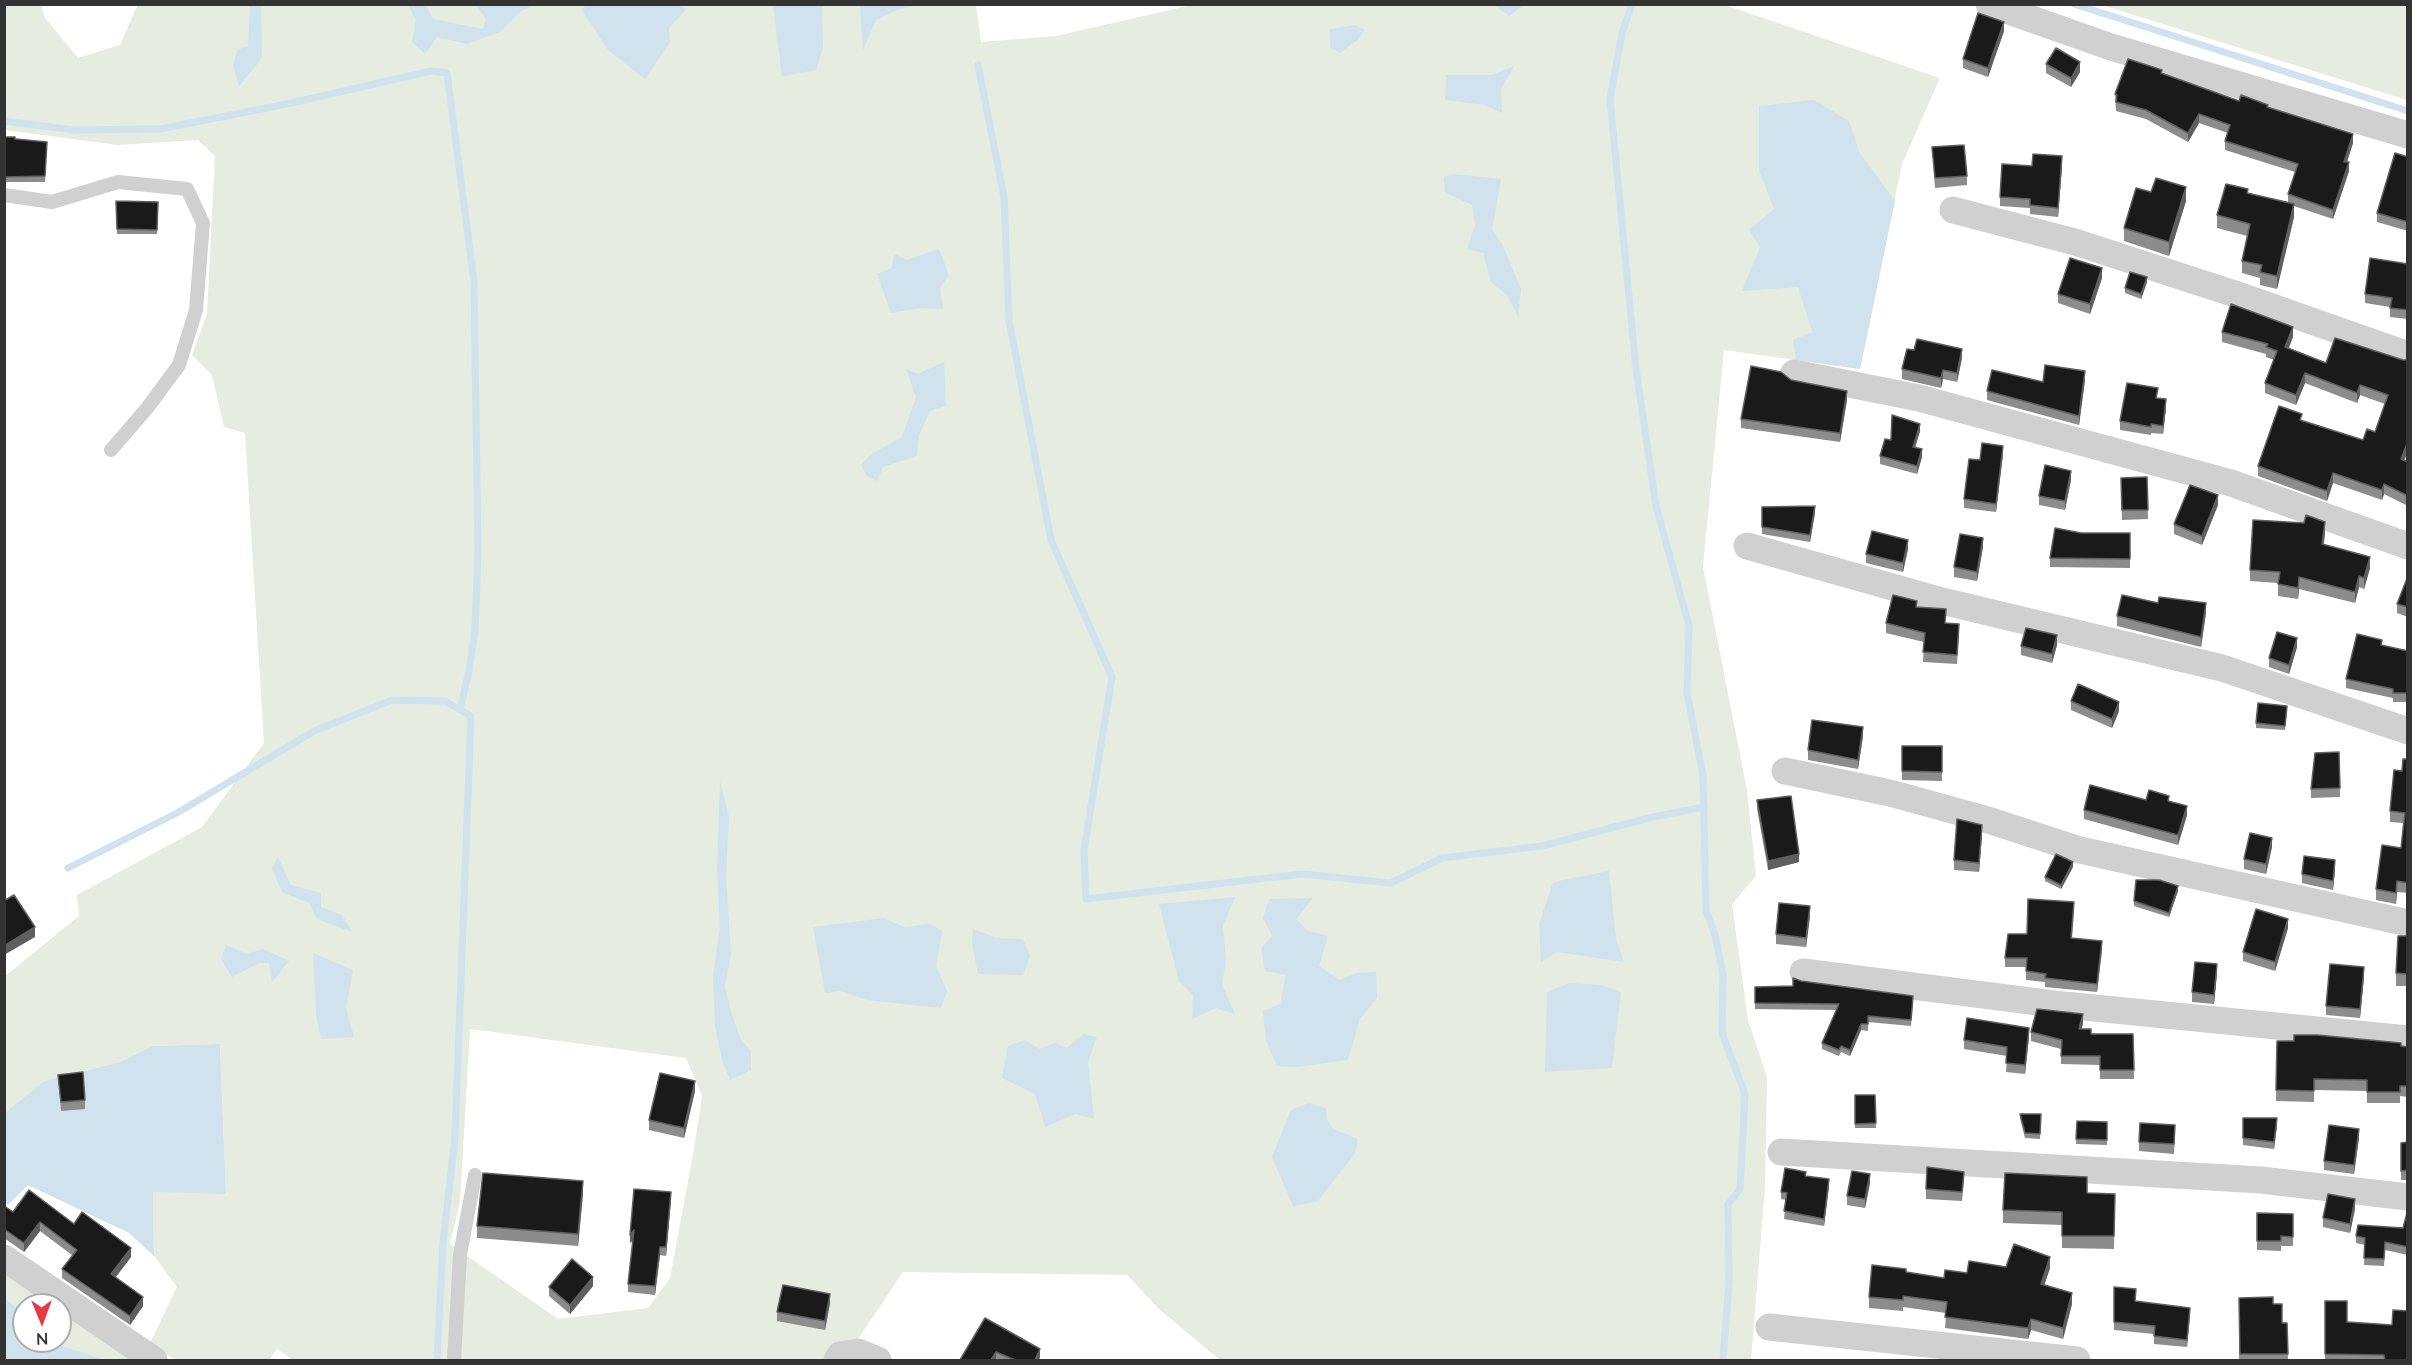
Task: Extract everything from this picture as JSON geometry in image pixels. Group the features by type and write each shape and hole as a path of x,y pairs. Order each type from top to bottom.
{"street":[{"path":"1989,4 2111,47 2408,135"},
{"path":"1953,210 2075,242 2235,294 2408,355"},
{"path":"1794,373 1919,398 2231,483 2408,546"},
{"path":"1746,546 1942,601 2222,669 2408,731"},
{"path":"1785,771 1890,793 1988,820 2080,849 2408,923"},
{"path":"1803,972 2054,1004 2408,1039"},
{"path":"1781,1152 2261,1180 2408,1197"},
{"path":"4,1257 154,1360"},
{"path":"1769,1327 2077,1360"},
{"path":"837,1360 840,1354 858,1352 878,1360"}],"lane":[{"path":"4,195 52,202 118,182 187,189 203,223 196,310 179,365 148,407 111,450"},
{"path":"454,1360 460,1255 475,1175"}],"shaded area":[{"path":"138,4 976,4 981,42 1056,36 1196,4 1722,4 1940,78 1902,164 1860,369 1724,350 1703,567 1747,790 1756,876 1732,904 1748,1020 1767,1077 1765,1188 1751,1360 1220,1360 1159,1309 1127,1275 903,1272 844,1360 293,1360 277,1349 269,1360 177,1360 149,1345 177,1287 154,1256 153,1192 226,1193 220,1044 153,1046 120,1062 44,1081 5,1114 4,977 79,916 77,895 202,827 264,743 245,433 224,427 212,375 192,355 207,314 215,156 198,140 118,145 5,130 5,5 41,5 45,18 78,58 120,45","holes":["470,1029 686,1058 702,1096 694,1149 670,1278 648,1308 558,1319 450,1244 460,1202"]},
{"path":"2102,5 2407,5 2407,100 2365,87"},
{"path":"5,1266 43,1293 12,1293 12,1304 5,1298"},
{"path":"72,1313 142,1360 105,1360 72,1350"}],"water":[{"path":"589,4 677,4 686,9 669,28 670,42 645,79 608,50 581,9"},
{"path":"860,4 918,5 897,10 876,20 863,50"},
{"path":"1494,4 1524,5 1509,16"},
{"path":"250,5 261,5 262,58 239,86 233,66 237,50 248,46"},
{"path":"408,5 426,5 433,19 483,29 486,19 476,5 535,5 521,11 500,32 467,44 437,37 425,54 412,42 416,20"},
{"path":"773,5 822,5 823,48 816,70 782,76"},
{"path":"1355,25 1365,30 1357,40 1340,53 1330,47 1330,29"},
{"path":"1514,66 1501,89 1502,113 1485,105 1445,100 1446,75 1492,75"},
{"path":"1814,100 1849,121 1859,152 1895,201 1860,369 1796,360 1793,340 1812,332 1798,287 1742,291 1760,247 1749,230 1774,209 1759,170 1759,106"},
{"path":"1453,174 1501,179 1492,230 1502,244 1521,289 1518,317 1507,295 1491,282 1483,253 1467,249 1475,225 1472,205 1445,192 1444,177"},
{"path":"939,249 949,275 940,288 943,309 922,308 891,313 877,274 892,268 894,254 907,260"},
{"path":"944,362 946,406 930,411 919,435 917,456 883,467 877,481 867,476 861,465 870,455 902,437 916,397 906,369 918,374"},
{"path":"720,781 729,817 726,876 731,954 725,987 741,1040 751,1051 751,1070 730,1080 722,1060 715,1026 713,977 720,927 717,869"},
{"path":"278,857 291,885 321,893 321,907 342,915 352,932 317,919 309,903 282,892 272,868"},
{"path":"1609,871 1616,939 1624,962 1557,952 1541,962 1539,924 1553,882"},
{"path":"1235,897 1223,926 1226,960 1222,985 1235,1014 1216,1008 1192,1019 1193,995 1179,981 1159,904"},
{"path":"1313,898 1296,919 1308,931 1328,936 1319,966 1339,980 1357,973 1376,972 1377,998 1360,1019 1348,1060 1297,1067 1277,1066 1266,1041 1263,1011 1280,1004 1286,975 1265,971 1261,948 1272,936 1263,918 1269,899"},
{"path":"884,918 904,927 930,924 942,931 936,966 947,991 941,1008 867,1000 840,991 825,993 813,927"},
{"path":"973,929 997,938 1023,939 1030,956 1023,975 978,974 972,944"},
{"path":"226,945 247,954 263,949 289,961 272,982 269,963 259,963 232,977 221,959"},
{"path":"313,953 353,970 346,1008 354,1037 321,1039 316,1014"},
{"path":"1570,983 1602,985 1621,992 1612,1068 1545,1072 1547,992"},
{"path":"1083,1034 1097,1037 1088,1062 1094,1119 1075,1114 1045,1127 1035,1094 1002,1078 1008,1046 1025,1040 1039,1049 1055,1043 1067,1048"},
{"path":"220,1044 226,1194 153,1192 154,1256 129,1233 28,1185 8,1205 4,1202 4,1114 44,1081 120,1062 153,1046"},
{"path":"1309,1103 1326,1108 1327,1119 1333,1129 1358,1139 1355,1153 1318,1201 1293,1206 1272,1157 1291,1110"},
{"path":"5,1298 12,1304 12,1353 72,1353 72,1349 105,1360 5,1360"}],"building":[{"path":"1978,13 2004,22 1988,68 1963,59"},
{"path":"2056,48 2080,62 2071,78 2046,64"},
{"path":"2128,59 2239,101 2241,95 2268,105 2267,107 2353,134 2344,162 2349,162 2333,210 2288,194 2298,164 2225,141 2230,125 2199,114 2188,133 2146,110 2116,102 2117,95 2115,94"},
{"path":"4,137 47,142 45,176 4,177"},
{"path":"1964,145 1967,176 1935,178 1932,147"},
{"path":"2395,153 2408,157 2408,222 2377,213"},
{"path":"2033,154 2062,156 2058,208 2030,205 2030,199 2000,197 2002,164 2032,166"},
{"path":"2156,178 2186,187 2169,242 2124,228 2136,188 2151,192"},
{"path":"2226,184 2248,189 2247,193 2294,204 2277,276 2260,272 2262,265 2242,261 2250,224 2217,215"},
{"path":"116,201 158,202 157,230 117,229"},
{"path":"2070,258 2102,268 2090,304 2058,294"},
{"path":"2370,258 2408,264 2408,310 2390,308 2392,298 2365,294"},
{"path":"2130,272 2147,277 2141,294 2125,288"},
{"path":"2231,304 2293,327 2285,347 2326,363 2335,338 2408,360 2408,441 2401,459 2408,462 2408,496 2384,484 2382,490 2333,473 2327,491 2258,466 2279,406 2302,414 2300,420 2363,440 2367,429 2375,432 2388,395 2360,385 2357,393 2305,373 2296,395 2265,383 2277,351 2266,347 2268,344 2222,332"},
{"path":"1917,339 1962,349 1957,373 1943,370 1941,378 1902,369 1907,349 1914,350"},
{"path":"2045,365 2085,371 2079,416 1987,391 1992,370 2043,382"},
{"path":"1751,366 1781,372 1791,380 1847,391 1840,433 1741,419"},
{"path":"2127,383 2158,388 2156,398 2166,399 2163,426 2151,424 2151,427 2120,421"},
{"path":"1892,415 1920,424 1913,447 1922,449 1917,466 1880,456 1885,439 1891,440"},
{"path":"1982,443 2003,446 1996,504 1964,499 1969,459 1980,460"},
{"path":"2045,465 2071,471 2065,501 2039,496"},
{"path":"2147,477 2148,510 2122,510 2121,478"},
{"path":"2190,485 2218,495 2202,536 2174,524"},
{"path":"1815,506 1810,535 1762,527 1762,507"},
{"path":"2306,515 2325,522 2322,544 2370,557 2364,578 2359,576 2355,592 2299,577 2298,588 2278,584 2280,572 2250,570 2253,520 2304,523"},
{"path":"2055,528 2081,533 2130,533 2130,559 2050,558"},
{"path":"1872,531 1908,540 1903,563 1866,554"},
{"path":"1960,534 1983,538 1977,572 1954,567"},
{"path":"2408,576 2408,607 2397,604"},
{"path":"1893,595 1917,601 1916,607 1946,609 1945,623 1959,624 1957,655 1923,652 1925,633 1886,623"},
{"path":"2122,595 2158,603 2159,597 2206,603 2201,637 2117,616"},
{"path":"2026,628 2057,635 2052,654 2021,646"},
{"path":"2277,632 2297,638 2289,665 2269,658"},
{"path":"2357,634 2382,640 2381,645 2408,651 2408,693 2393,693 2393,689 2346,679"},
{"path":"2078,684 2119,702 2112,719 2071,701"},
{"path":"2258,703 2287,706 2285,726 2256,723"},
{"path":"1812,720 1863,727 1858,760 1808,750"},
{"path":"1902,746 1942,746 1942,772 1902,771"},
{"path":"2339,752 2340,788 2311,789 2315,753"},
{"path":"2403,759 2408,759 2408,883 2397,881 2396,893 2376,889 2382,845 2401,848 2405,813 2390,811 2394,770 2402,771"},
{"path":"2090,785 2146,800 2149,790 2169,796 2168,801 2187,806 2178,835 2084,810"},
{"path":"1791,796 1799,854 1768,861 1757,800"},
{"path":"1957,819 1982,825 1979,863 1954,860"},
{"path":"2250,833 2272,838 2266,864 2244,859"},
{"path":"2056,854 2073,862 2061,885 2045,877"},
{"path":"2304,856 2335,860 2333,881 2302,874"},
{"path":"2136,880 2159,880 2178,886 2169,913 2134,901"},
{"path":"14,895 35,927 4,946 4,901"},
{"path":"2028,899 2074,902 2071,938 2102,941 2097,984 2045,978 2046,974 2026,971 2027,958 2005,958 2008,934 2027,934"},
{"path":"1779,903 1810,906 1806,938 1776,934"},
{"path":"2256,909 2288,919 2275,962 2243,952"},
{"path":"2398,936 2408,936 2408,974 2396,973"},
{"path":"2195,962 2217,964 2214,995 2192,992"},
{"path":"2330,964 2364,967 2360,1009 2326,1006"},
{"path":"1793,978 1913,996 1911,1020 1868,1016 1868,1024 1861,1024 1850,1050 1841,1046 1839,1050 1822,1043 1839,1004 1755,1003 1755,987 1793,986"},
{"path":"2037,1009 2083,1014 2079,1029 2091,1029 2091,1034 2133,1034 2134,1070 2100,1070 2100,1056 2061,1056 2062,1040 2031,1032"},
{"path":"1967,1018 2029,1028 2025,1065 2006,1063 2007,1047 1964,1040"},
{"path":"2294,1035 2401,1043 2401,1046 2408,1047 2408,1086 2400,1086 2400,1092 2367,1092 2367,1080 2314,1079 2314,1091 2276,1090 2277,1041 2294,1041"},
{"path":"83,1072 85,1100 61,1102 58,1075"},
{"path":"660,1073 695,1081 684,1128 649,1120"},
{"path":"1855,1095 1875,1095 1876,1123 1855,1124"},
{"path":"2020,1114 2041,1114 2040,1134 2025,1133"},
{"path":"2243,1118 2277,1118 2274,1142 2243,1138"},
{"path":"2077,1121 2107,1122 2107,1140 2076,1139"},
{"path":"2140,1123 2175,1125 2174,1144 2139,1142"},
{"path":"2329,1125 2359,1129 2354,1165 2324,1161"},
{"path":"2408,1142 2408,1170 2401,1171 2401,1143"},
{"path":"1927,1167 1964,1172 1962,1192 1926,1189"},
{"path":"1785,1168 1806,1172 1805,1176 1829,1179 1824,1219 1784,1211 1787,1193 1781,1192"},
{"path":"1852,1171 1870,1174 1865,1199 1847,1196"},
{"path":"483,1173 583,1181 578,1234 477,1226"},
{"path":"2005,1173 2087,1177 2087,1193 2115,1194 2114,1236 2062,1236 2062,1212 2003,1210"},
{"path":"634,1189 671,1192 666,1247 660,1247 655,1286 628,1284 634,1230 630,1235"},
{"path":"29,1190 74,1224 82,1212 131,1248 111,1274 143,1297 130,1316 62,1269 77,1250 40,1222 24,1243 4,1229 4,1206 13,1212"},
{"path":"2328,1194 2355,1199 2350,1224 2323,1218"},
{"path":"2257,1213 2293,1214 2293,1237 2281,1236 2281,1241 2257,1241"},
{"path":"2407,1213 2408,1247 2385,1242 2384,1259 2364,1258 2365,1238 2356,1236 2358,1225 2403,1228"},
{"path":"2014,1244 2050,1257 2041,1284 2072,1293 2063,1328 2031,1319 2028,1328 1945,1317 1947,1302 1903,1296 1903,1300 1869,1297 1872,1265 1906,1269 1906,1272 1944,1278 1945,1270 1967,1273 1969,1261 2006,1267"},
{"path":"572,1259 593,1277 570,1305 549,1287"},
{"path":"783,1285 830,1294 825,1321 777,1312"},
{"path":"2114,1287 2136,1289 2135,1301 2190,1308 2187,1340 2154,1336 2155,1326 2114,1322"},
{"path":"2273,1297 2273,1304 2282,1304 2282,1323 2287,1323 2288,1354 2240,1354 2239,1298"},
{"path":"2325,1301 2347,1301 2347,1322 2392,1325 2393,1310 2408,1311 2408,1360 2385,1360 2384,1355 2325,1354"},
{"path":"985,1318 1040,1349 1035,1360 1015,1360 996,1352 991,1360 960,1360"}],"waterway":[{"path":"1632,4 1622,33 1610,99 1636,369 1656,506 1689,626 1687,693 1703,775 1706,910 1715,935 1723,974 1722,1033 1745,1094 1740,1189 1728,1204 1729,1281 1723,1360"},
{"path":"2074,4 2408,111"},
{"path":"978,65 1004,197 1009,320 1051,540 1112,677 1084,850 1086,899 1302,874 1391,883 1442,858 1542,846 1653,817 1704,807"},
{"path":"4,121 75,130 160,129 287,104 431,71 447,73 474,282 478,550 475,630 460,709"},
{"path":"68,868 177,813 314,731 392,700 445,701 471,716 455,1137 443,1243 437,1360"}]}
